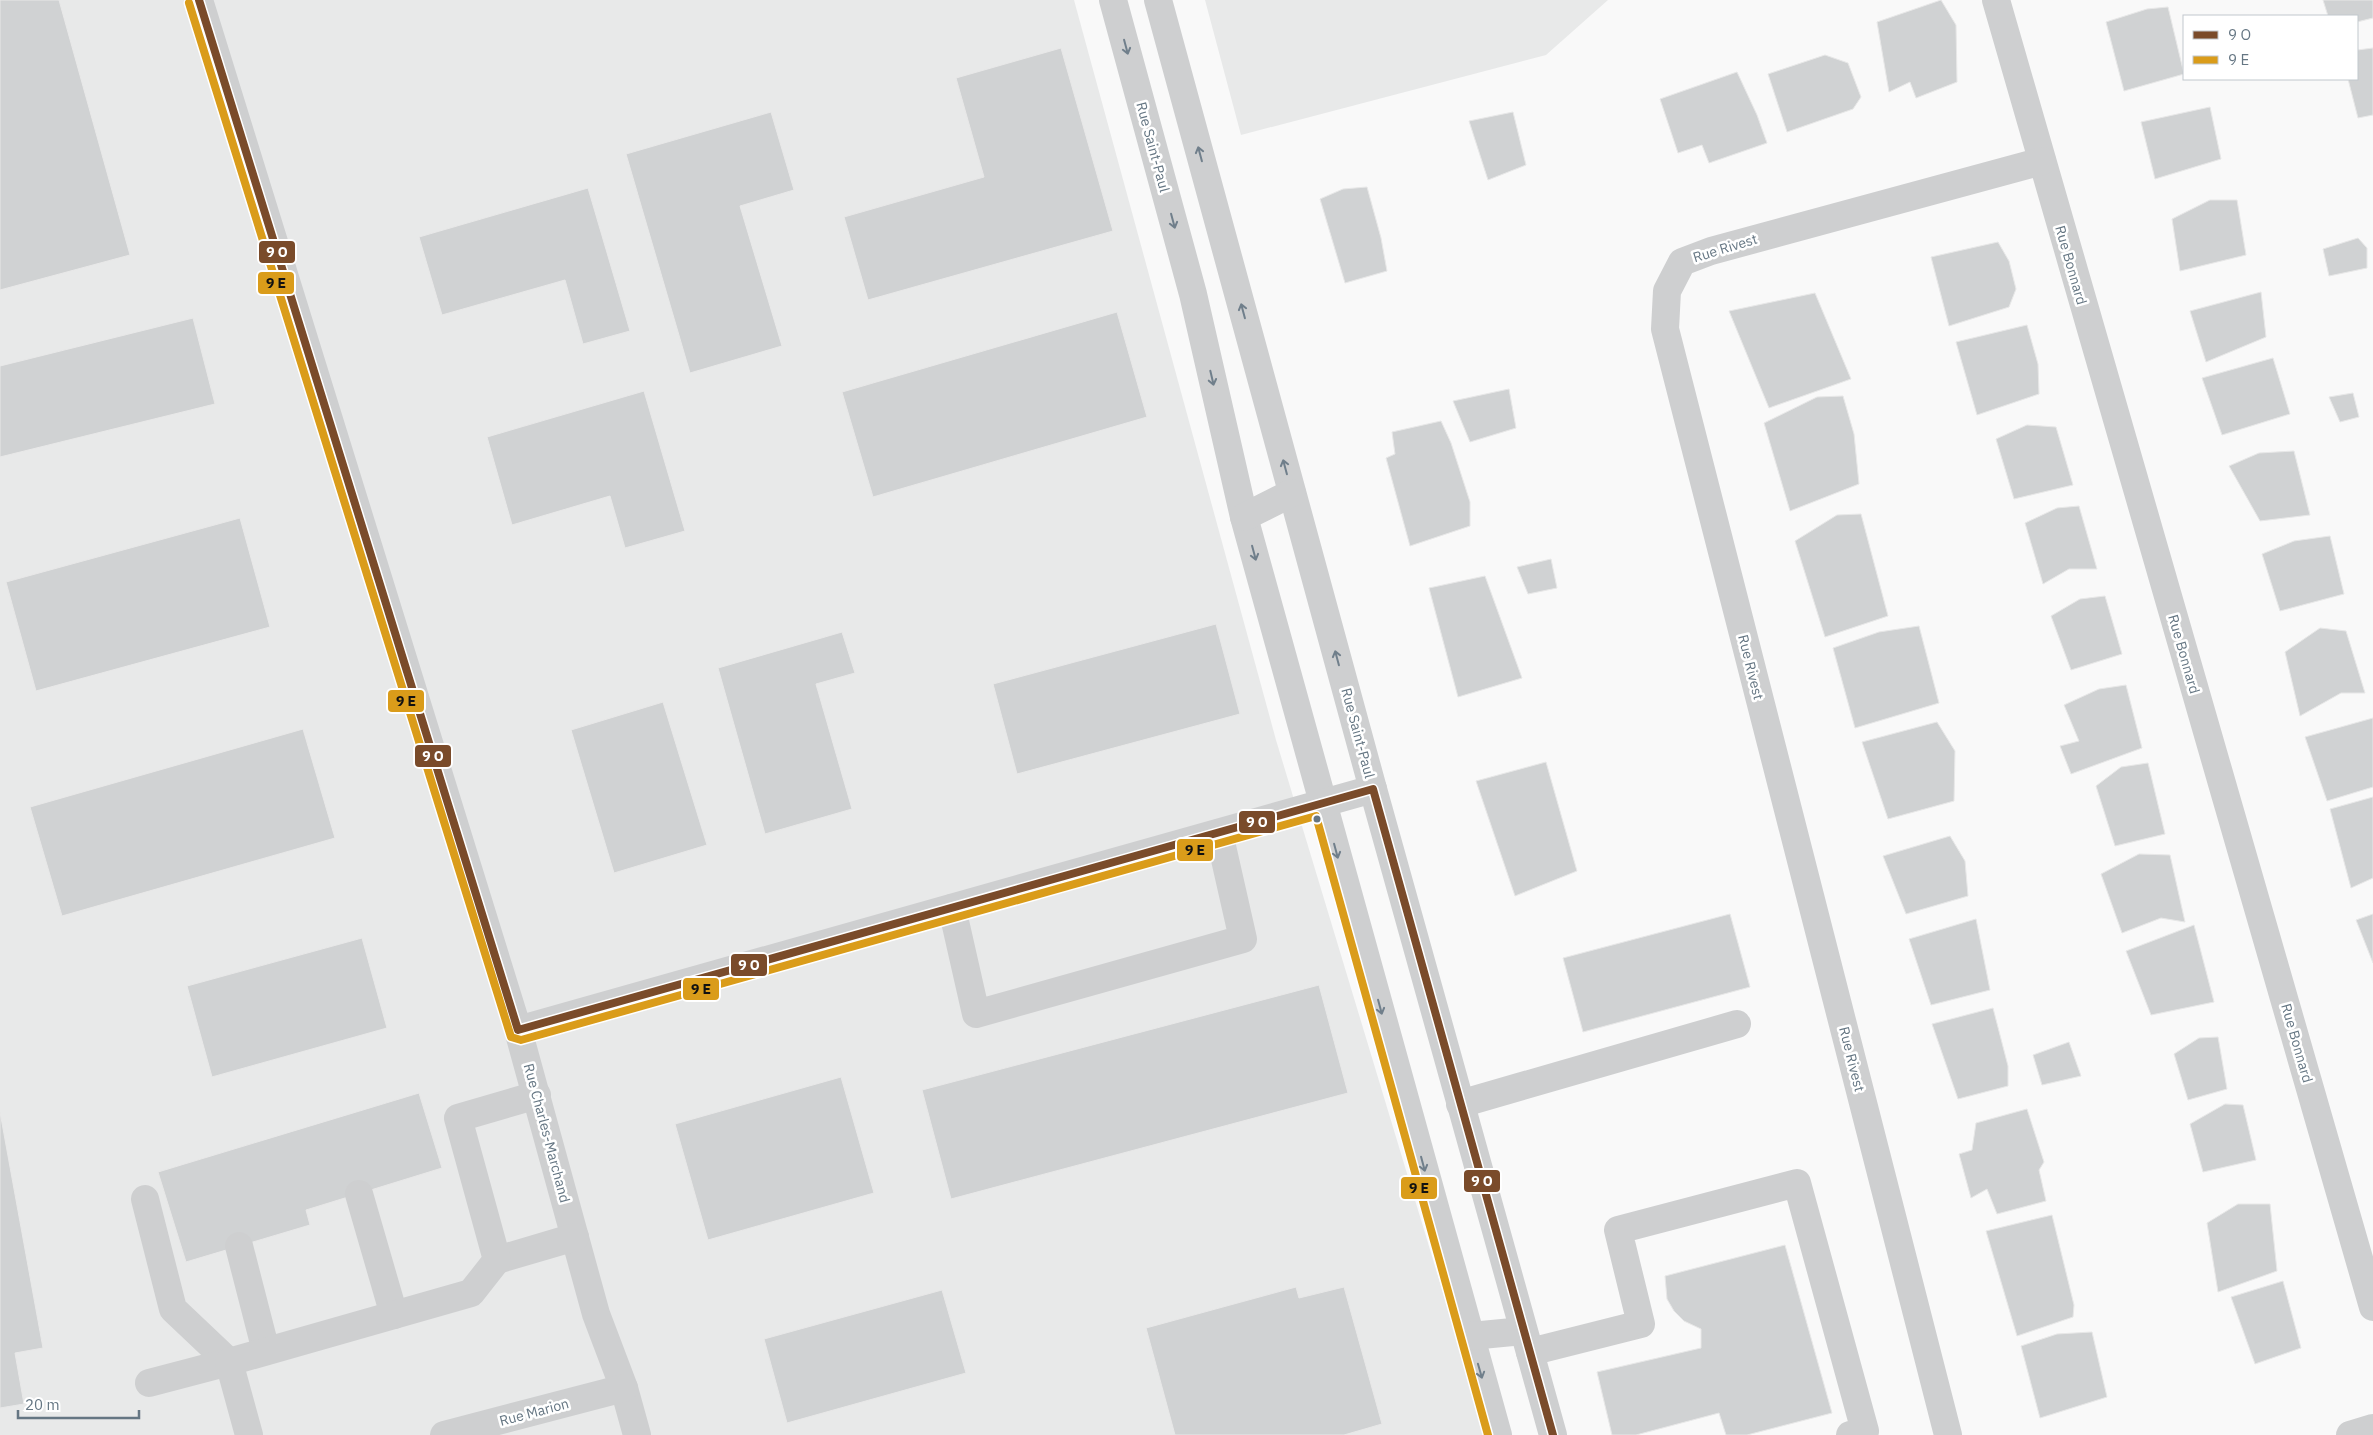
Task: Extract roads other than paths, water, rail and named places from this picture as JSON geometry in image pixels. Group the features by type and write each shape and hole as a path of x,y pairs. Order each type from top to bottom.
{"street":[{"name":"Rue Charles-Marchand","path":"199,0 518,1030 596,1314 624,1388 637,1435"},
{"name":"Rue Saint-Paul","path":"1113,0 1193,294 1244,517 1498,1435"},
{"name":"Rue Saint-Paul","path":"1158,0 1373,789 1553,1435"},
{"name":"Rue Bonnard","path":"1996,0 2373,1307"},
{"name":"Rue Rivest","path":"1948,1435 1665,329 1667,291 1682,262 1711,251 2042,161"},
{"path":"1193,294 1231,267"},
{"path":"1244,517 1292,493"},
{"path":"518,1030 1373,789"},
{"path":"952,908 976,1014 1243,939 1219,833"},
{"path":"1460,1104 1737,1024"},
{"path":"497,1260 458,1118 537,1095"},
{"path":"1471,1336 1526,1341 1641,1324 1618,1230 1797,1183 1865,1431 1850,1435"},
{"path":"359,1194 394,1315"},
{"path":"145,1199 174,1309 229,1362 249,1435"},
{"path":"149,1383 266,1352 472,1293 497,1260 575,1237"},
{"path":"239,1246 266,1352"},
{"name":"Rue Marion","path":"444,1435 624,1388"},
{"path":"2350,1435 2373,1428"}]}
